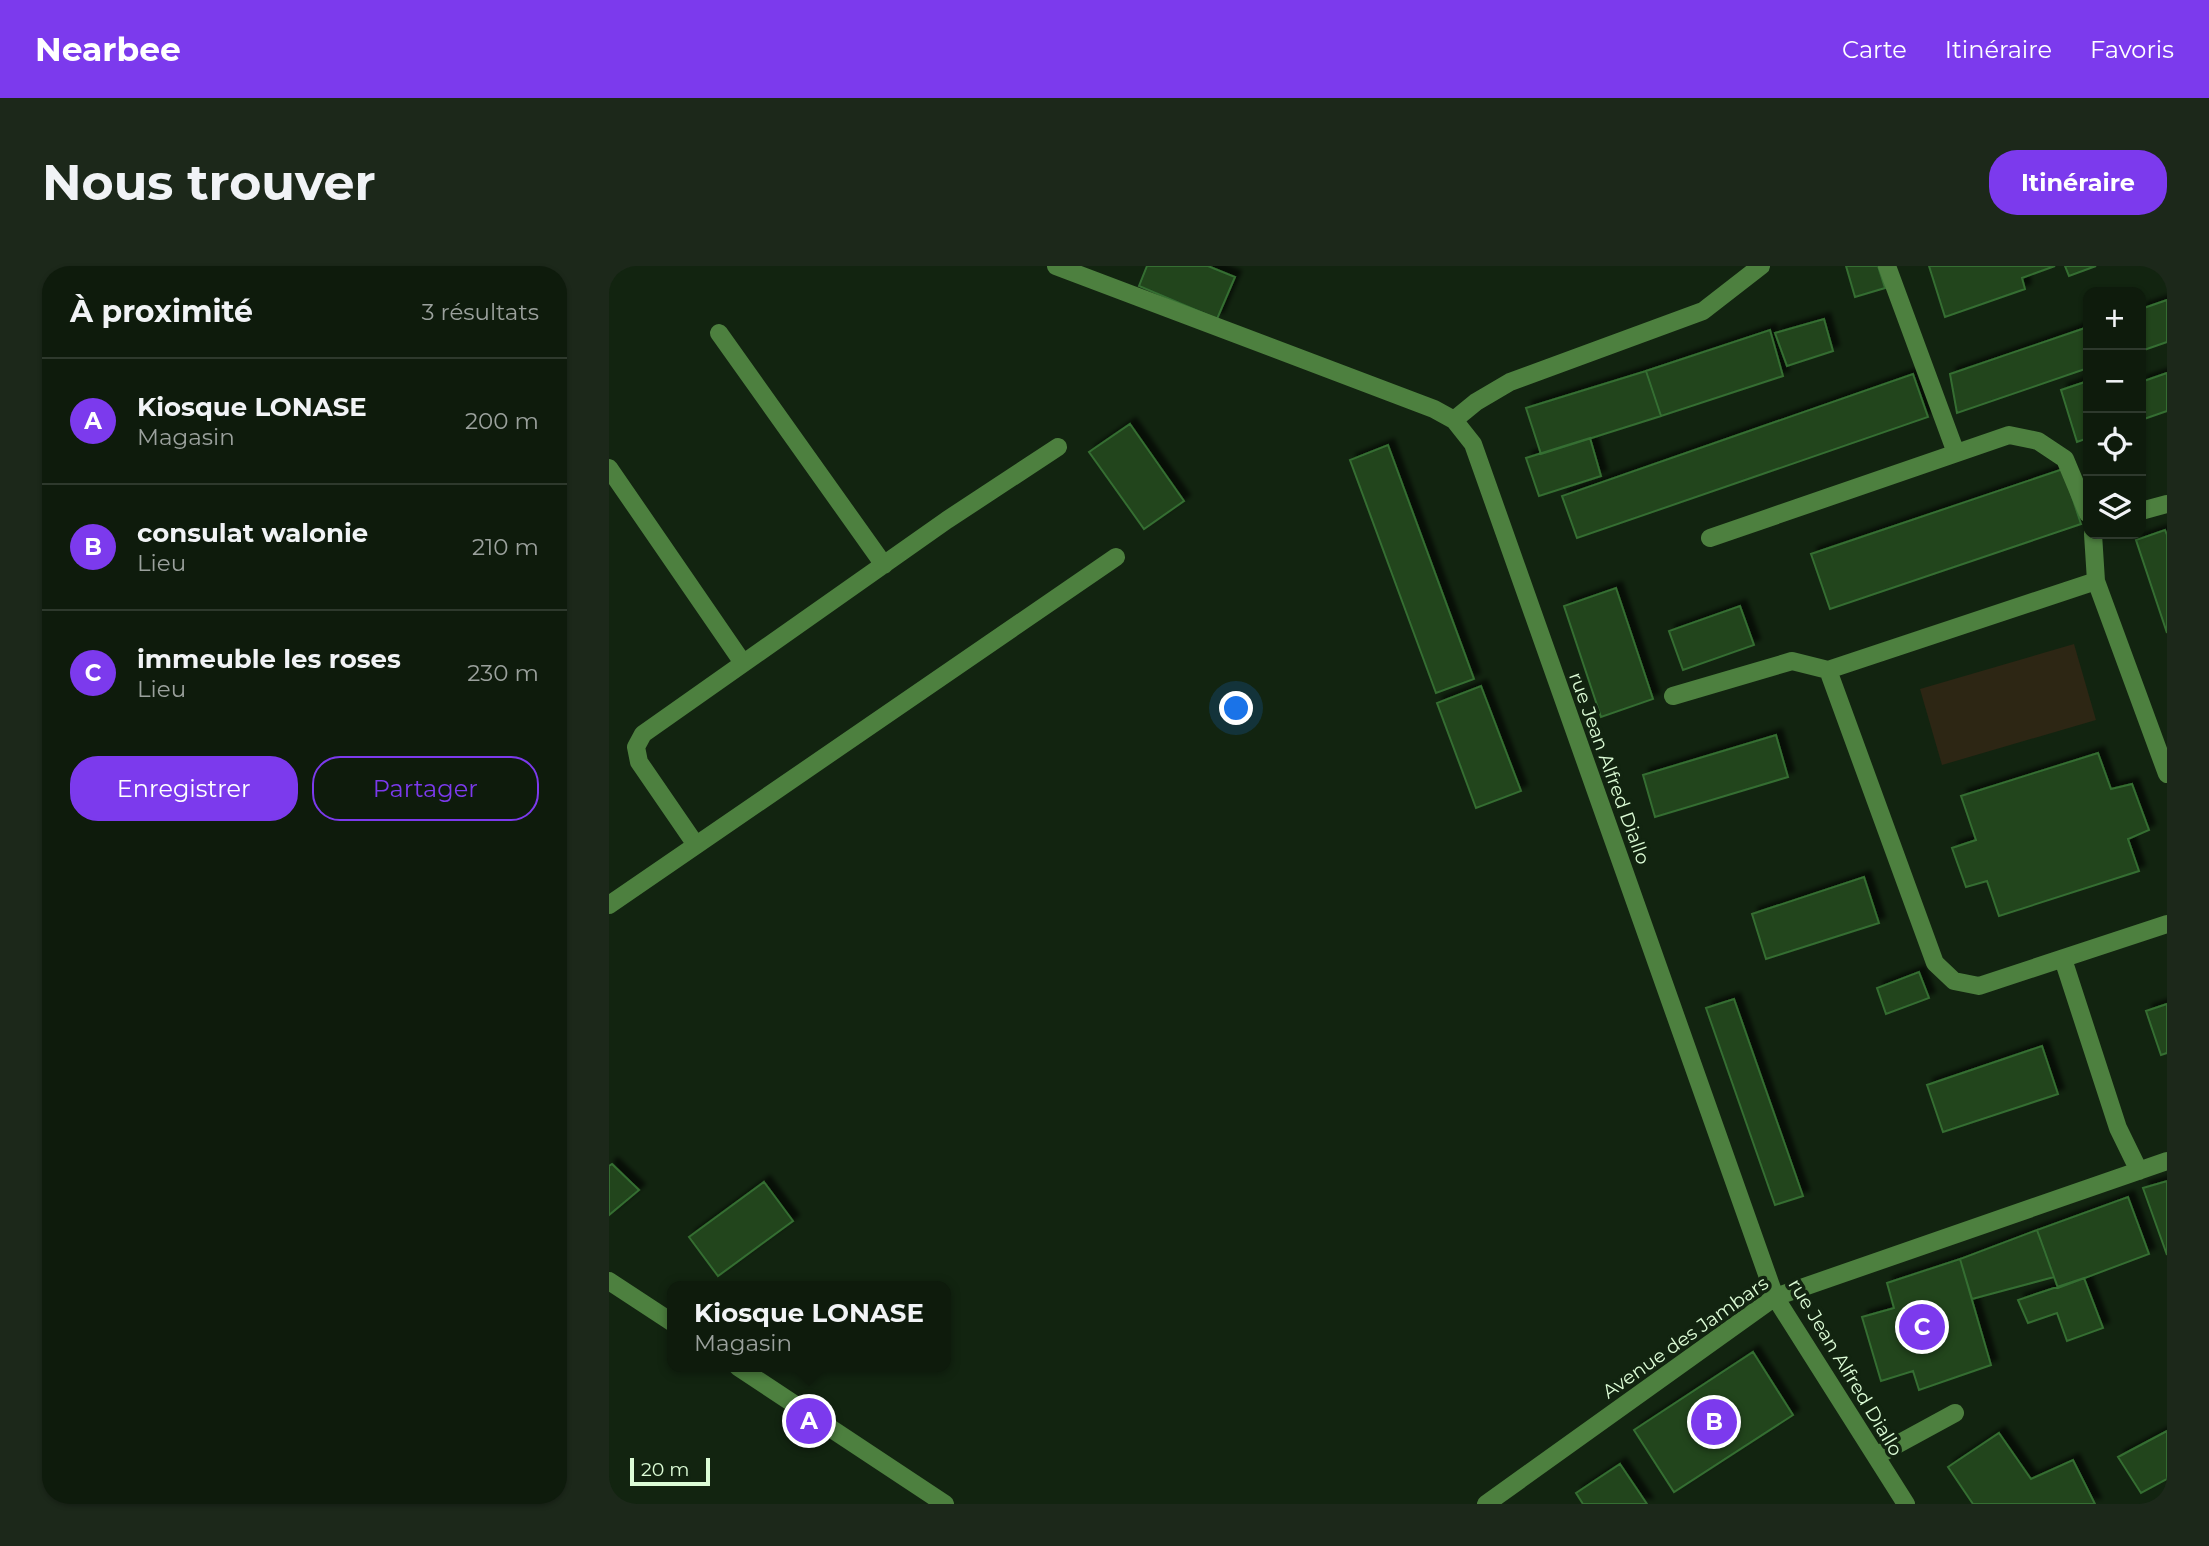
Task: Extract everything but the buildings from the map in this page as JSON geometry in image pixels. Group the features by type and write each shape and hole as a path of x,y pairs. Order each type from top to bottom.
{"street":[{"path":"1454,420 1476,402 1510,382 1703,311 1761,266"},
{"path":"1887,266 1956,453"},
{"name":"rue Jean Alfred Diallo","path":"1061,267 1434,409 1454,420 1473,444 1775,1297 1906,1504"},
{"path":"719,333 884,565"},
{"path":"1710,538 2009,435 2038,441 2064,459 2083,503"},
{"path":"696,845 639,762 636,747 643,734 947,520 1058,447"},
{"path":"609,468 743,663"},
{"path":"2146,510 2167,504"},
{"path":"2093,539 2097,581 2167,774"},
{"path":"609,905 1116,557"},
{"path":"1673,696 1792,662 1828,670 2097,581"},
{"path":"1828,670 1935,963 1954,981 1979,986 2167,924"},
{"path":"2063,958 2118,1128 2139,1171"},
{"name":"Avenue des Jambars","path":"1486,1504 1775,1297 2167,1161"},
{"path":"609,1281 667,1319"},
{"path":"746,1372 945,1504"},
{"path":"1875,1456 1955,1413"}],"shaded area":[{"path":"2074,644 2096,720 1942,765 1920,689"}],"place":[{"name":"immeuble les roses","path":"1922,1327"},
{"name":"Kiosque LONASE","path":"809,1421"},
{"name":"consulat walonie","path":"1714,1422"}]}
